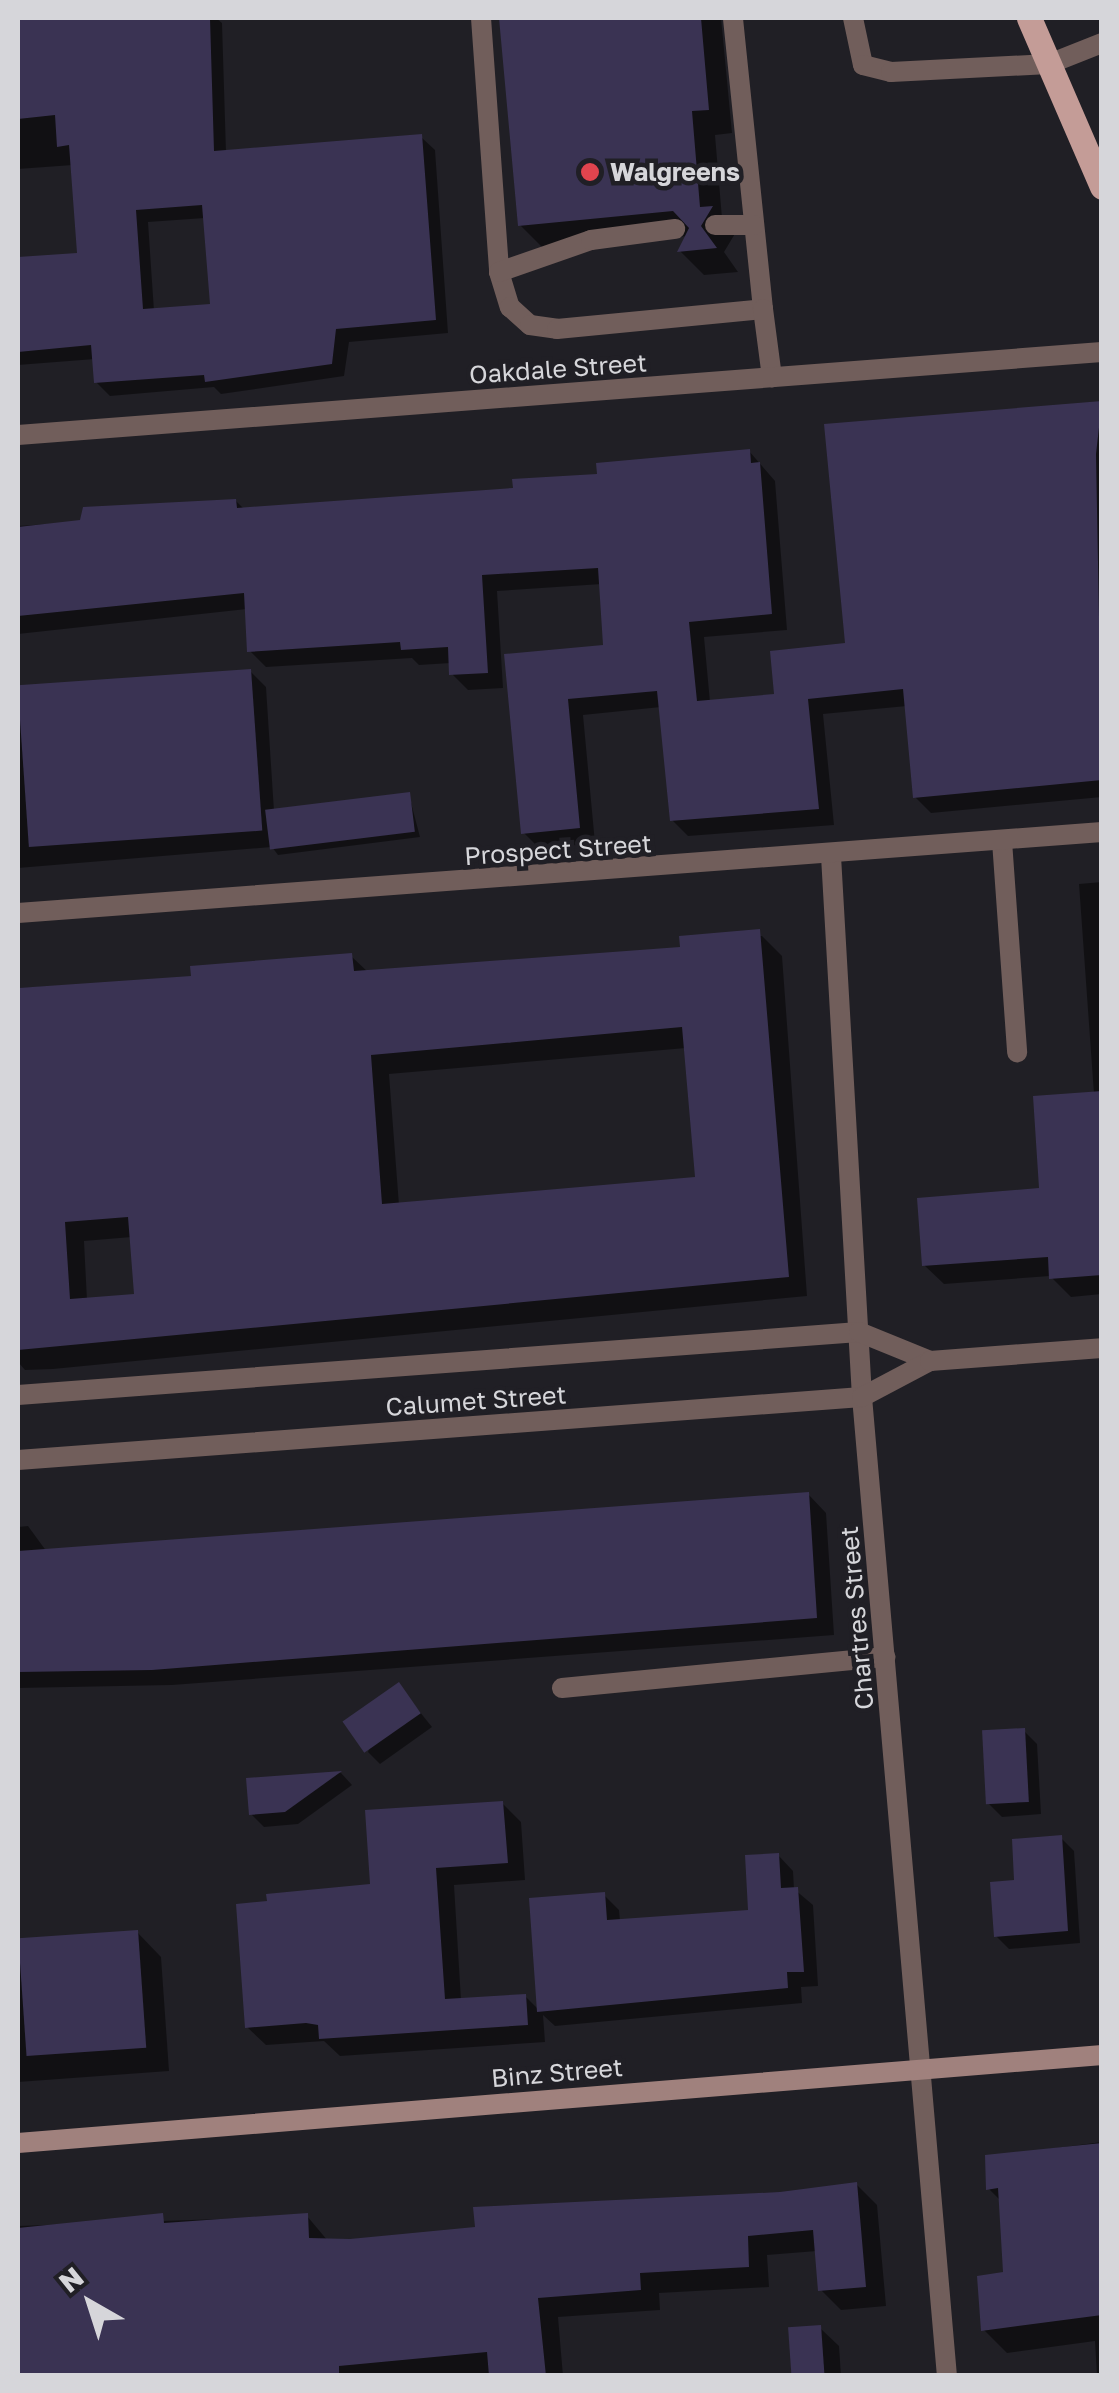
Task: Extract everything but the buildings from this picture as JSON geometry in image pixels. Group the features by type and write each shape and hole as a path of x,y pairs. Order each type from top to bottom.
{"main road":[{"path":"1029,18 1102,187"},
{"name":"Binz Street","path":"18,2143 1102,2056"}],"street":[{"path":"480,18 499,272 510,306 530,325 558,329 762,309"},
{"path":"733,18 772,377"},
{"path":"852,18 863,65 891,72 1049,64 1102,43"},
{"path":"715,225 754,225"},
{"path":"499,272 591,240 675,228"},
{"name":"Oakdale Street","path":"18,435 1102,352"},
{"name":"Prospect Street","path":"18,913 832,856 1102,832"},
{"path":"1002,841 1017,1052"},
{"name":"Chartres Street","path":"832,856 862,1397 947,2376"},
{"name":"Calumet Street","path":"18,1395 859,1332 930,1361"},
{"name":"Calumet Street","path":"18,1460 862,1397 930,1361 1102,1348"},
{"path":"562,1688 886,1657"}],"place":[{"name":"Walgreens","path":"590,172"}]}
